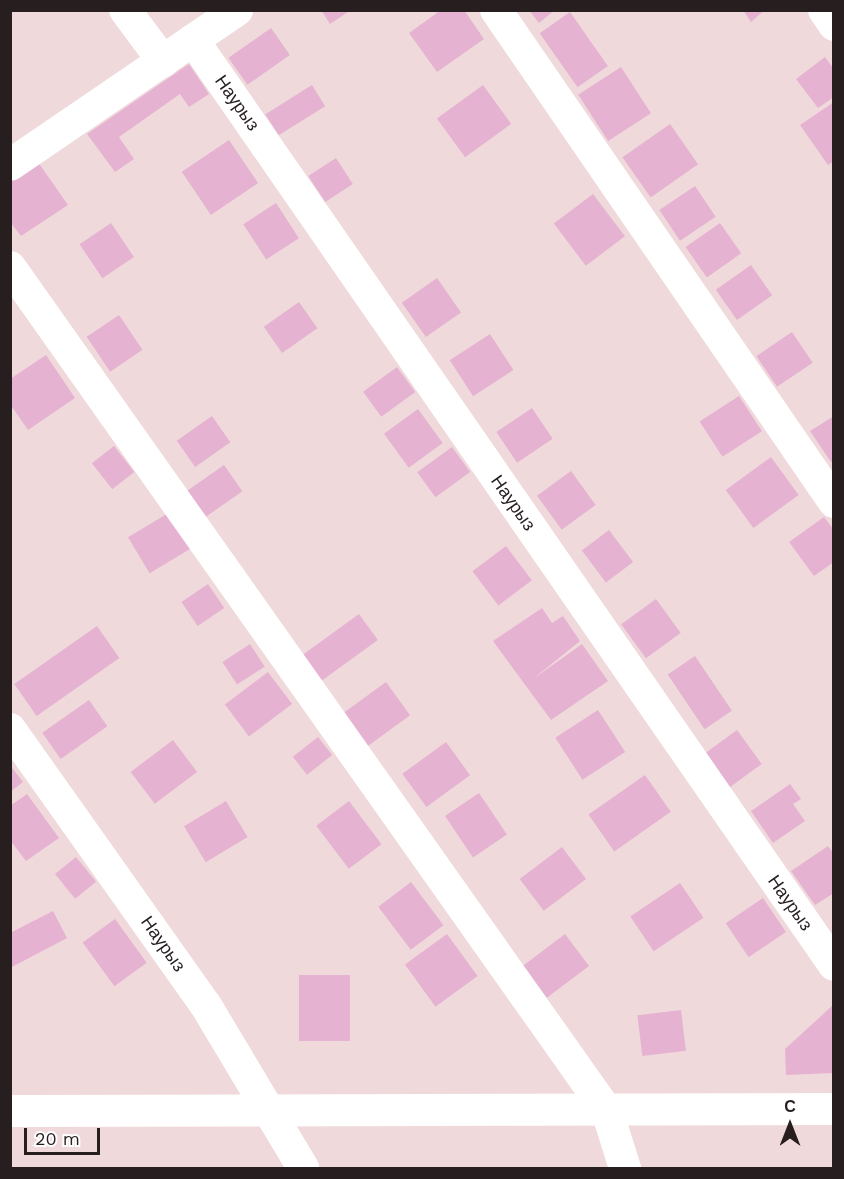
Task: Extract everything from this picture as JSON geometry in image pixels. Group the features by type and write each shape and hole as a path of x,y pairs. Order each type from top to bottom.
{"street":[{"path":"125,10 163,61"},
{"path":"10,165 237,10"},
{"path":"496,10 834,502"},
{"path":"824,10 834,25"},
{"name":"Наурыз","path":"193,40 834,965"},
{"path":"10,267 607,1111 625,1168"},
{"name":"Наурыз","path":"10,729 205,1004 303,1168"},
{"path":"10,1111 271,1113 834,1109"}],"building":[{"path":"321,10 351,10 330,24"},
{"path":"441,10 464,10 484,39 437,72 409,33"},
{"path":"529,10 555,10 539,23"},
{"path":"743,10 765,10 751,22"},
{"path":"570,12 608,66 578,87 540,33"},
{"path":"271,28 290,55 247,85 228,58"},
{"path":"825,57 834,69 834,97 818,108 796,79"},
{"path":"189,64 209,94 189,107 180,94 119,137 134,159 115,172 87,134"},
{"path":"621,67 651,113 608,141 578,95"},
{"path":"312,85 325,106 279,135 265,114"},
{"path":"483,85 511,124 465,157 437,119"},
{"path":"834,102 834,161 828,165 800,125"},
{"path":"670,124 698,164 651,197 622,157"},
{"path":"229,140 258,183 211,215 182,172"},
{"path":"336,158 353,184 325,202 308,176"},
{"path":"38,162 68,205 21,236 10,222 10,180"},
{"path":"695,186 716,217 680,241 659,210"},
{"path":"593,194 625,236 586,266 554,223"},
{"path":"276,203 299,238 266,259 243,224"},
{"path":"111,223 134,257 102,278 79,244"},
{"path":"720,223 741,253 707,277 686,247"},
{"path":"751,265 772,295 737,320 716,290"},
{"path":"437,278 461,312 426,337 402,303"},
{"path":"299,302 317,328 282,353 264,327"},
{"path":"119,315 142,350 110,372 87,337"},
{"path":"792,332 813,363 777,387 756,356"},
{"path":"490,334 513,370 473,396 450,360"},
{"path":"46,355 75,398 28,430 10,404 10,379"},
{"path":"397,367 415,392 381,417 363,392"},
{"path":"739,396 762,431 722,457 700,422"},
{"path":"532,408 553,439 517,463 496,432"},
{"path":"418,409 443,443 409,468 384,434"},
{"path":"212,416 230,442 195,467 177,441"},
{"path":"834,416 834,460 831,462 810,431"},
{"path":"114,446 134,472 112,489 92,463"},
{"path":"452,447 470,472 435,497 417,472"},
{"path":"771,457 799,495 753,528 726,490"},
{"path":"224,465 242,491 203,519 185,493"},
{"path":"571,471 596,505 562,530 537,496"},
{"path":"170,512 192,548 150,573 128,537"},
{"path":"824,517 834,530 834,562 814,576 789,542"},
{"path":"609,530 633,562 606,582 582,550"},
{"path":"506,546 532,580 498,606 472,571"},
{"path":"208,584 224,608 198,626 181,602"},
{"path":"656,599 681,633 646,658 621,624"},
{"path":"542,608 552,623 563,616 580,641 533,679 582,644 608,681 551,720 493,641"},
{"path":"359,614 378,640 322,680 303,655"},
{"path":"97,626 119,658 37,716 14,684"},
{"path":"250,644 265,667 237,685 222,662"},
{"path":"695,656 732,711 705,729 668,674"},
{"path":"268,672 292,704 249,736 225,704"},
{"path":"386,682 410,715 366,747 342,714"},
{"path":"89,700 107,726 61,759 42,733"},
{"path":"598,710 625,752 582,780 555,738"},
{"path":"737,730 762,764 728,789 703,755"},
{"path":"318,737 332,755 307,775 293,757"},
{"path":"173,740 197,772 155,804 131,772"},
{"path":"446,742 470,775 426,807 402,774"},
{"path":"10,765 23,782 10,792"},
{"path":"645,775 671,812 614,851 588,815"},
{"path":"790,784 801,799 793,804 805,821 773,843 751,811"},
{"path":"479,793 507,834 473,857 445,816"},
{"path":"27,794 59,838 26,861 10,840 10,806"},
{"path":"226,801 248,837 206,862 184,826"},
{"path":"349,801 381,844 349,869 316,826"},
{"path":"828,846 834,854 834,893 815,905 791,871"},
{"path":"562,847 586,879 544,911 520,879"},
{"path":"76,857 96,882 75,899 55,874"},
{"path":"411,882 443,925 411,950 378,907"},
{"path":"680,883 703,918 654,951 630,917"},
{"path":"763,898 786,932 749,957 726,923"},
{"path":"53,911 67,938 10,968 10,933"},
{"path":"115,919 147,963 114,986 83,943"},
{"path":"447,934 478,976 435,1007 405,965"},
{"path":"565,934 589,966 547,998 523,966"},
{"path":"299,975 350,975 350,1041 299,1041"},
{"path":"832,1006 834,1073 786,1075 785,1049"},
{"path":"681,1010 686,1051 642,1056 637,1015"}]}
